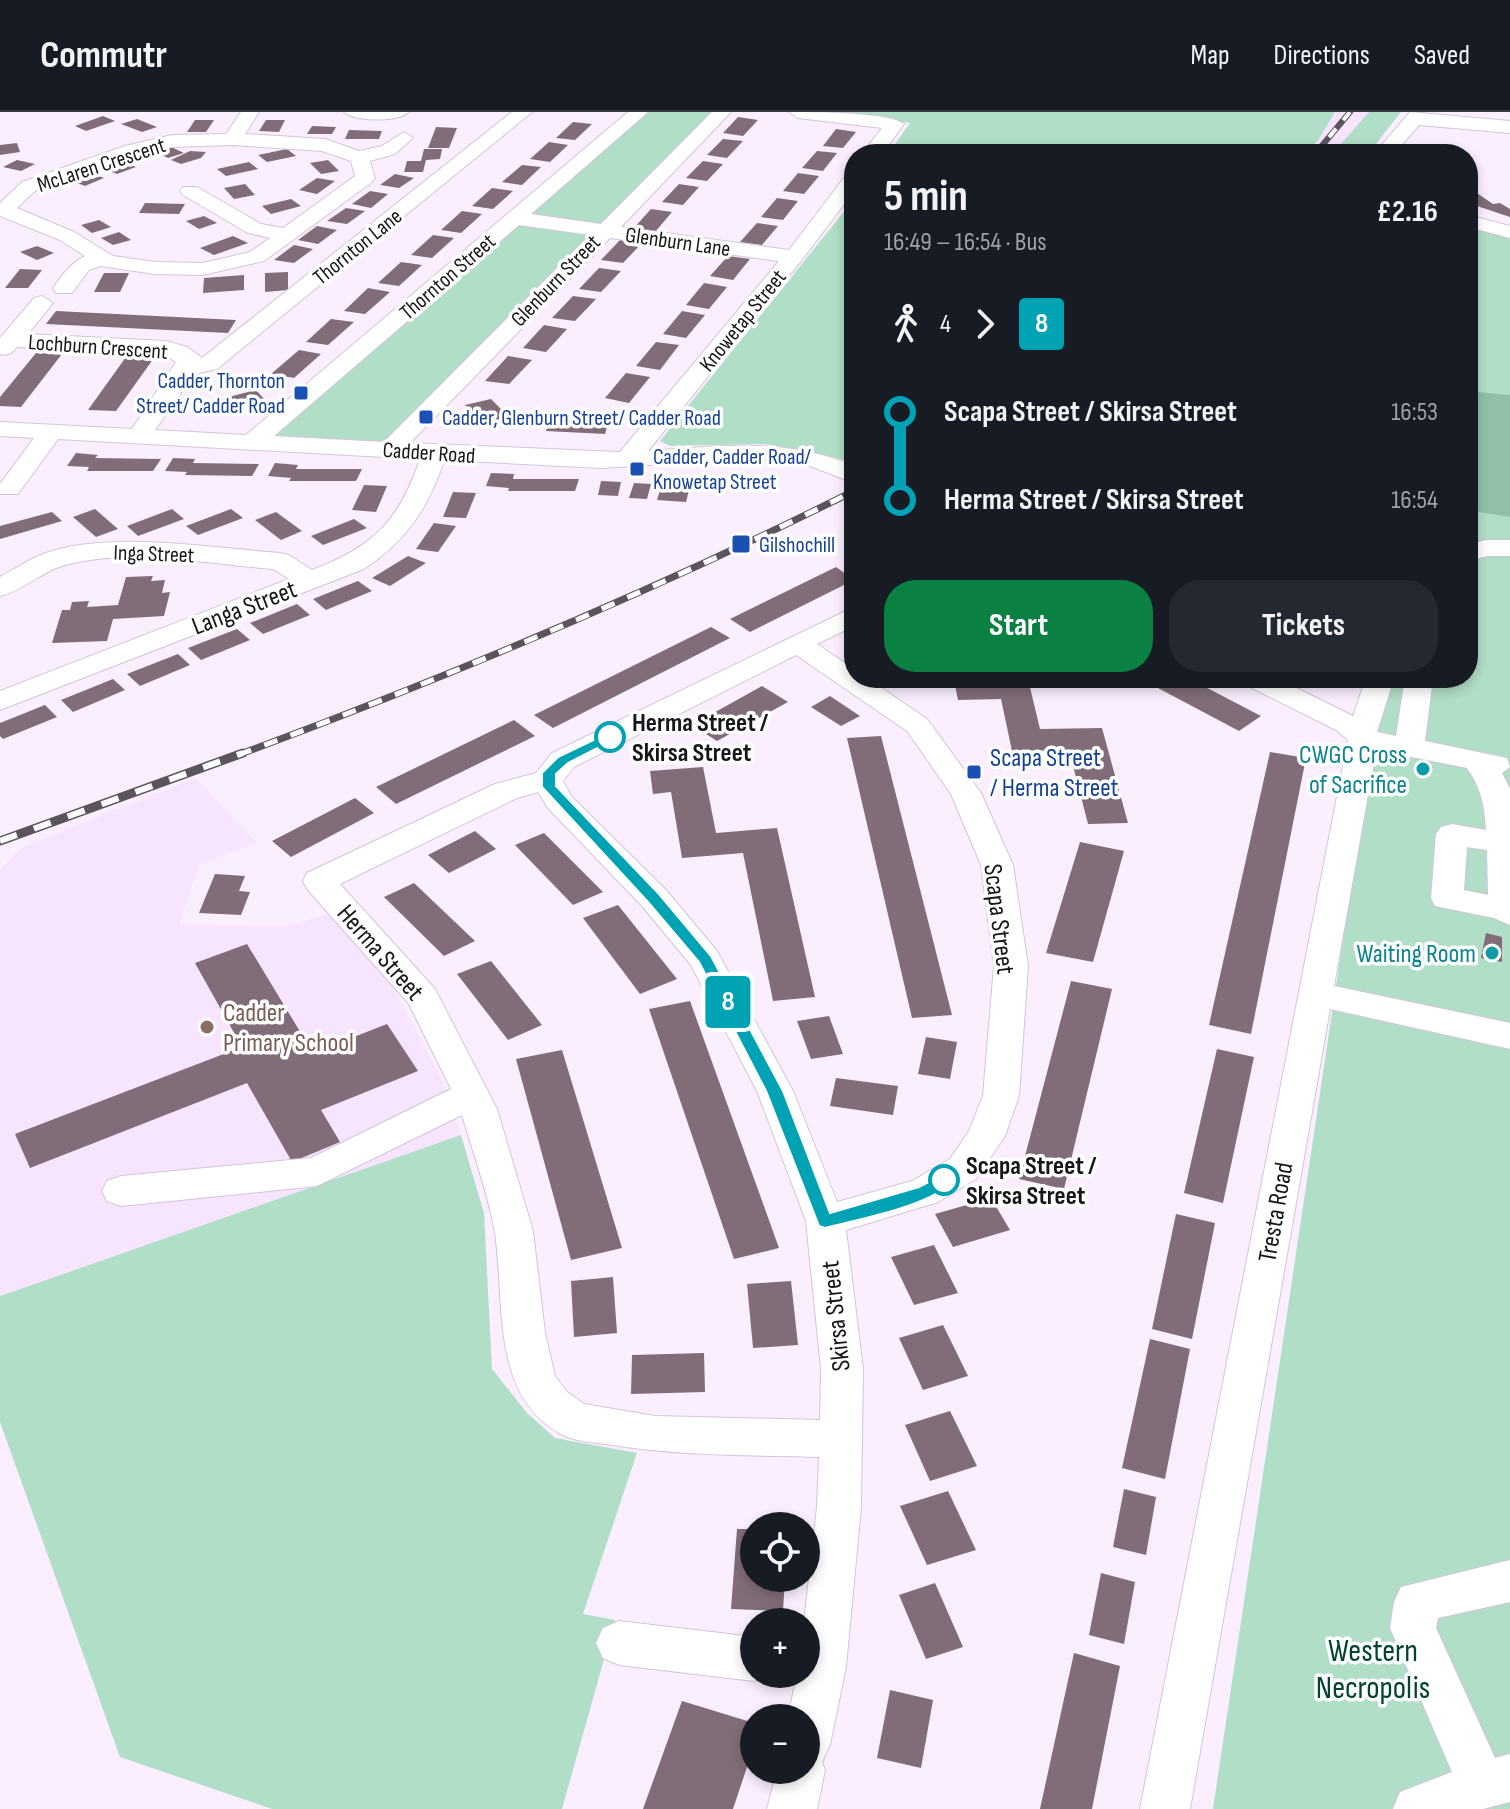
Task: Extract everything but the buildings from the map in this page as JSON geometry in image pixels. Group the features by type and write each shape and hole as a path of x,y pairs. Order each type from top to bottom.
{"street":[{"path":"232,139 250,112"},
{"path":"353,112 400,112"},
{"name":"Thornton Lane","path":"186,368 209,364 523,112"},
{"name":"Thornton Street","path":"255,440 639,112"},
{"name":"Glenburn Street","path":"391,449 722,112"},
{"path":"798,112 895,124 880,144"},
{"path":"1393,144 1418,115 1510,127"},
{"path":"97,162 81,155 81,149 123,134"},
{"path":"357,157 396,148 404,138"},
{"name":"McLaren Crescent","path":"232,139 325,145 357,157 360,158 365,178 288,235 257,257 203,269 155,268 101,257 67,236 2,211 29,186 97,162 172,141 232,139"},
{"path":"0,178 29,186"},
{"path":"190,191 255,229 288,235"},
{"name":"Knowetap Street","path":"627,460 794,257 844,191"},
{"name":"Glenburn Lane","path":"514,218 794,257"},
{"path":"1478,224 1501,230"},
{"path":"1478,229 1501,230"},
{"path":"64,288 82,266 101,257"},
{"name":"Lochburn Crescent","path":"42,303 7,344 172,349 186,357 186,368 139,436"},
{"name":"Cadder Road","path":"0,429 627,460 727,451 786,453 815,459 844,471"},
{"path":"9,489 51,432"},
{"name":"Langa Street","path":"0,701 355,563 397,531 421,496 434,452"},
{"path":"1478,550 1510,548"},
{"name":"Inga Street","path":"0,588 49,561 87,552 130,550 280,561 310,581"},
{"name":"Herma Street","path":"841,1439 655,1434 575,1421 552,1405 535,1382 525,1333 514,1231 479,1109 423,998 319,881 506,791 547,780 563,760 844,620"},
{"name":"Scapa Street","path":"798,644 844,675"},
{"name":"Scapa Street","path":"825,1221 924,1192 963,1169 986,1136 1001,1096 1011,966 997,865 966,793 917,725 863,688"},
{"path":"1273,688 1362,736 1510,767"},
{"name":"Tresta Road","path":"1165,1809 1362,736 1377,688"},
{"path":"1409,746 1418,688"},
{"path":"1477,761 1492,780 1501,810 1507,912 1447,898 1452,834 1501,843"},
{"name":"Skirsa Street","path":"547,780 559,801 654,898 705,959 775,1091 825,1221 842,1369 839,1507 820,1628"},
{"path":"1316,994 1510,1036"},
{"path":"121,1191 317,1172 472,1094"},
{"path":"1418,1809 1496,1782 1413,1628 1417,1602 1510,1581"},
{"path":"619,1643 740,1657"},
{"path":"792,1809 798,1784"}],"shaded area":[{"path":"1335,112 1369,112 1341,144 1314,144"},
{"name":"Cadder Primary School","path":"195,778 257,842 199,865 179,925 289,926 327,914 387,976 442,1079 461,1135 0,1295 0,869 23,847"}],"green space":[{"path":"643,112 718,112 391,447 261,439"},
{"path":"820,112 1335,112 1314,144 895,144 910,123"},
{"path":"1369,112 1401,112 1376,144 1341,144"},
{"path":"844,211 844,460 764,444 670,446 660,441"},
{"name":"Western Necropolis","path":"1478,222 1510,231 1510,1809 1213,1809 1381,688 1478,688"},
{"path":"1478,392 1510,395 1510,517 1478,512"},
{"path":"461,1135 484,1213 492,1369 527,1413 555,1438 637,1453 583,1614 615,1620 562,1809 272,1809 120,1757 0,1422 0,1296"}],"railway":[{"path":"1323,144 1350,112"},
{"path":"238,755 550,631 844,496"},
{"path":"0,841 243,753"}],"bus line":[{"name":"8","path":"610,737 563,760 549,773 549,787 654,898 705,959 775,1091 825,1221 924,1192 944,1180"}],"place":[{"name":"Cadder, Thornton Street/ Cadder Road","path":"301,393"},
{"name":"Cadder, Glenburn Street/ Cadder Road","path":"426,417"},
{"name":"Cadder, Cadder Road/ Knowetap Street","path":"637,469"},
{"name":"Gilshochill","path":"741,544"},
{"name":"Herma Street / Skirsa Street","path":"610,737"},
{"name":"CWGC Cross of Sacrifice","path":"1423,769"},
{"name":"Scapa Street / Herma Street","path":"974,772"},
{"name":"Waiting Room","path":"1492,953"},
{"name":"Cadder Primary School","path":"207,1027"},
{"name":"Scapa Street / Skirsa Street","path":"944,1180"}]}
